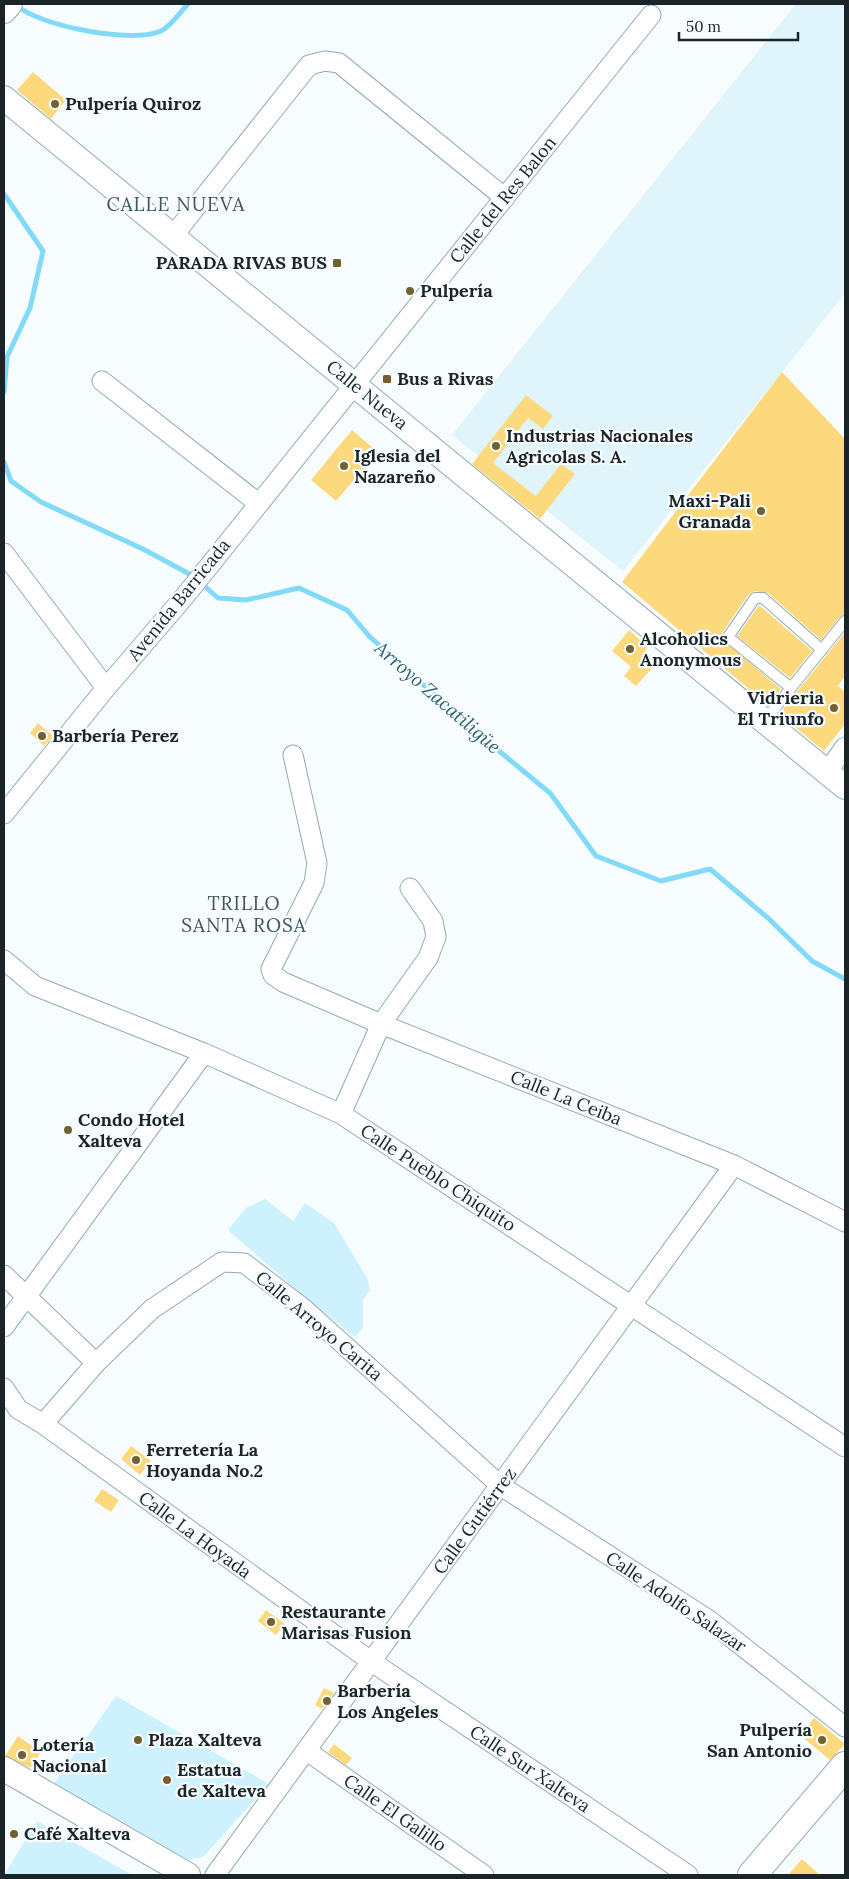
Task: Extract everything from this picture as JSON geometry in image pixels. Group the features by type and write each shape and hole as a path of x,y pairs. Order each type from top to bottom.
{"highway":[{"path":"752,1875 845,1766"}],"street":[{"path":"4,11 10,4"},
{"name":"Calle del Res Balon","path":"354,384 651,16"},
{"path":"173,236 309,64 324,61 339,63 505,198"},
{"name":"Calle Nueva","path":"4,98 845,787"},
{"path":"102,381 258,504"},
{"name":"Avenida Barricada","path":"4,814 106,688 185,596 354,384"},
{"path":"4,553 106,688"},
{"path":"827,772 845,747"},
{"name":"Calle La Ceiba","path":"293,755 317,863 314,883 271,969 273,975 283,982 381,1024 734,1165 845,1222"},
{"path":"341,1114 381,1024 428,958 436,937 433,921 410,888"},
{"name":"Calle Pueblo Chiquito","path":"4,960 35,986 204,1053 341,1114 845,1447"},
{"path":"4,1327 204,1053"},
{"name":"Calle Gutiérrez","path":"215,1875 734,1165"},
{"name":"Calle Arroyo Carita","path":"43,1424 96,1363 152,1309 222,1262 244,1263 303,1308 500,1486"},
{"path":"4,1276 96,1363"},
{"name":"Calle La Hoyada","path":"4,1388 11,1407 43,1424 372,1662"},
{"name":"Calle Adolfo Salazar","path":"500,1486 709,1620 845,1726"},
{"name":"Calle Sur Xalteva","path":"372,1662 688,1875"},
{"name":"Calle El Galillo","path":"307,1751 484,1875"},
{"path":"4,1769 35,1796 162,1875"},
{"path":"4,1785 35,1796 188,1875"}],"lane":[{"path":"791,688 728,637 755,598 763,598 822,650"},
{"path":"765,720 845,621"}],"shaded area":[{"path":"796,4 845,4 845,293 623,571 452,435"},
{"path":"265,1199 293,1221 305,1203 334,1223 367,1278 370,1290 363,1300 363,1328 355,1337 307,1299 228,1230 246,1208"},
{"name":"Plaza Xalteva","path":"116,1696 269,1784 203,1857 188,1860 54,1783"},
{"path":"37,1821 132,1875 4,1875"}],"building":[{"path":"33,72 66,100 51,119 17,90"},
{"name":"Maxi-Pali Granada","path":"782,372 845,439 845,614 840,617 821,640 768,593 755,591 749,594 722,633 722,639 781,689 768,705 622,582"},
{"name":"Industrias Nacionales Agricolas S. A.","path":"526,395 553,416 543,429 528,418 493,463 536,496 561,464 575,474 540,519 472,464"},
{"name":"Iglesia del Nazareño","path":"352,430 378,452 336,501 311,480"},
{"path":"759,605 812,651 790,678 737,636"},
{"path":"629,630 648,647 645,651 658,662 636,686 624,676 631,667 612,651"},
{"path":"845,632 845,676 838,686 845,692 845,724 824,751 779,714"},
{"name":"Barbería Perez","path":"38,723 53,736 44,746 30,733"},
{"name":"Ferretería La Hoyanda No.2","path":"131,1446 151,1461 140,1475 121,1459"},
{"path":"102,1489 119,1500 111,1512 94,1501"},
{"name":"Restaurante Marisas Fusion","path":"266,1610 285,1624 276,1635 258,1621"},
{"path":"324,1688 334,1693 322,1709 315,1705"},
{"name":"Pulpería San Antonio","path":"814,1718 845,1744 830,1760 800,1735"},
{"name":"Lotería Nacional","path":"18,1736 41,1752 30,1768 5,1756"},
{"path":"334,1744 352,1758 346,1765 328,1752"},
{"path":"802,1859 820,1875 788,1875"}],"waterway":[{"path":"16,5 28,13 64,26 86,31 129,35 147,34 165,29 188,4"},
{"name":"Arroyo Zacatiligüe","path":"4,194 43,251 30,308 7,357 4,392"},
{"name":"Arroyo Zacatiligüe","path":"4,462 11,481 41,502 143,549 195,577"},
{"name":"Arroyo Zacatiligüe","path":"201,583 218,598 246,600 299,588 347,610 369,636 471,728 550,793 596,856 661,881 710,869 768,918 812,961 845,979"}],"place":[{"name":"Pulpería Quiroz","path":"55,104"},
{"name":"PARADA RIVAS BUS","path":"337,263"},
{"name":"Pulpería","path":"410,291"},
{"name":"Bus a Rivas","path":"387,379"},
{"name":"Industrias Nacionales Agricolas S. A.","path":"496,446"},
{"name":"Iglesia del Nazareño","path":"344,466"},
{"name":"Maxi-Pali Granada","path":"761,511"},
{"name":"Alcoholics Anonymous","path":"630,649"},
{"name":"Vidrieria El Triunfo","path":"834,708"},
{"name":"Barbería Perez","path":"42,736"},
{"name":"Condo Hotel Xalteva","path":"68,1130"},
{"name":"Ferretería La Hoyanda No.2","path":"136,1460"},
{"name":"Restaurante Marisas Fusion","path":"271,1622"},
{"name":"Barbería Los Angeles","path":"327,1701"},
{"name":"Plaza Xalteva","path":"138,1740"},
{"name":"Pulpería San Antonio","path":"822,1740"},
{"name":"Lotería Nacional","path":"22,1755"},
{"name":"Estatua de Xalteva","path":"167,1780"},
{"name":"Café Xalteva","path":"14,1834"}],"district":[{"name":"CALLE NUEVA","path":"176,204"},
{"name":"TRILLO SANTA ROSA","path":"244,914"}]}
